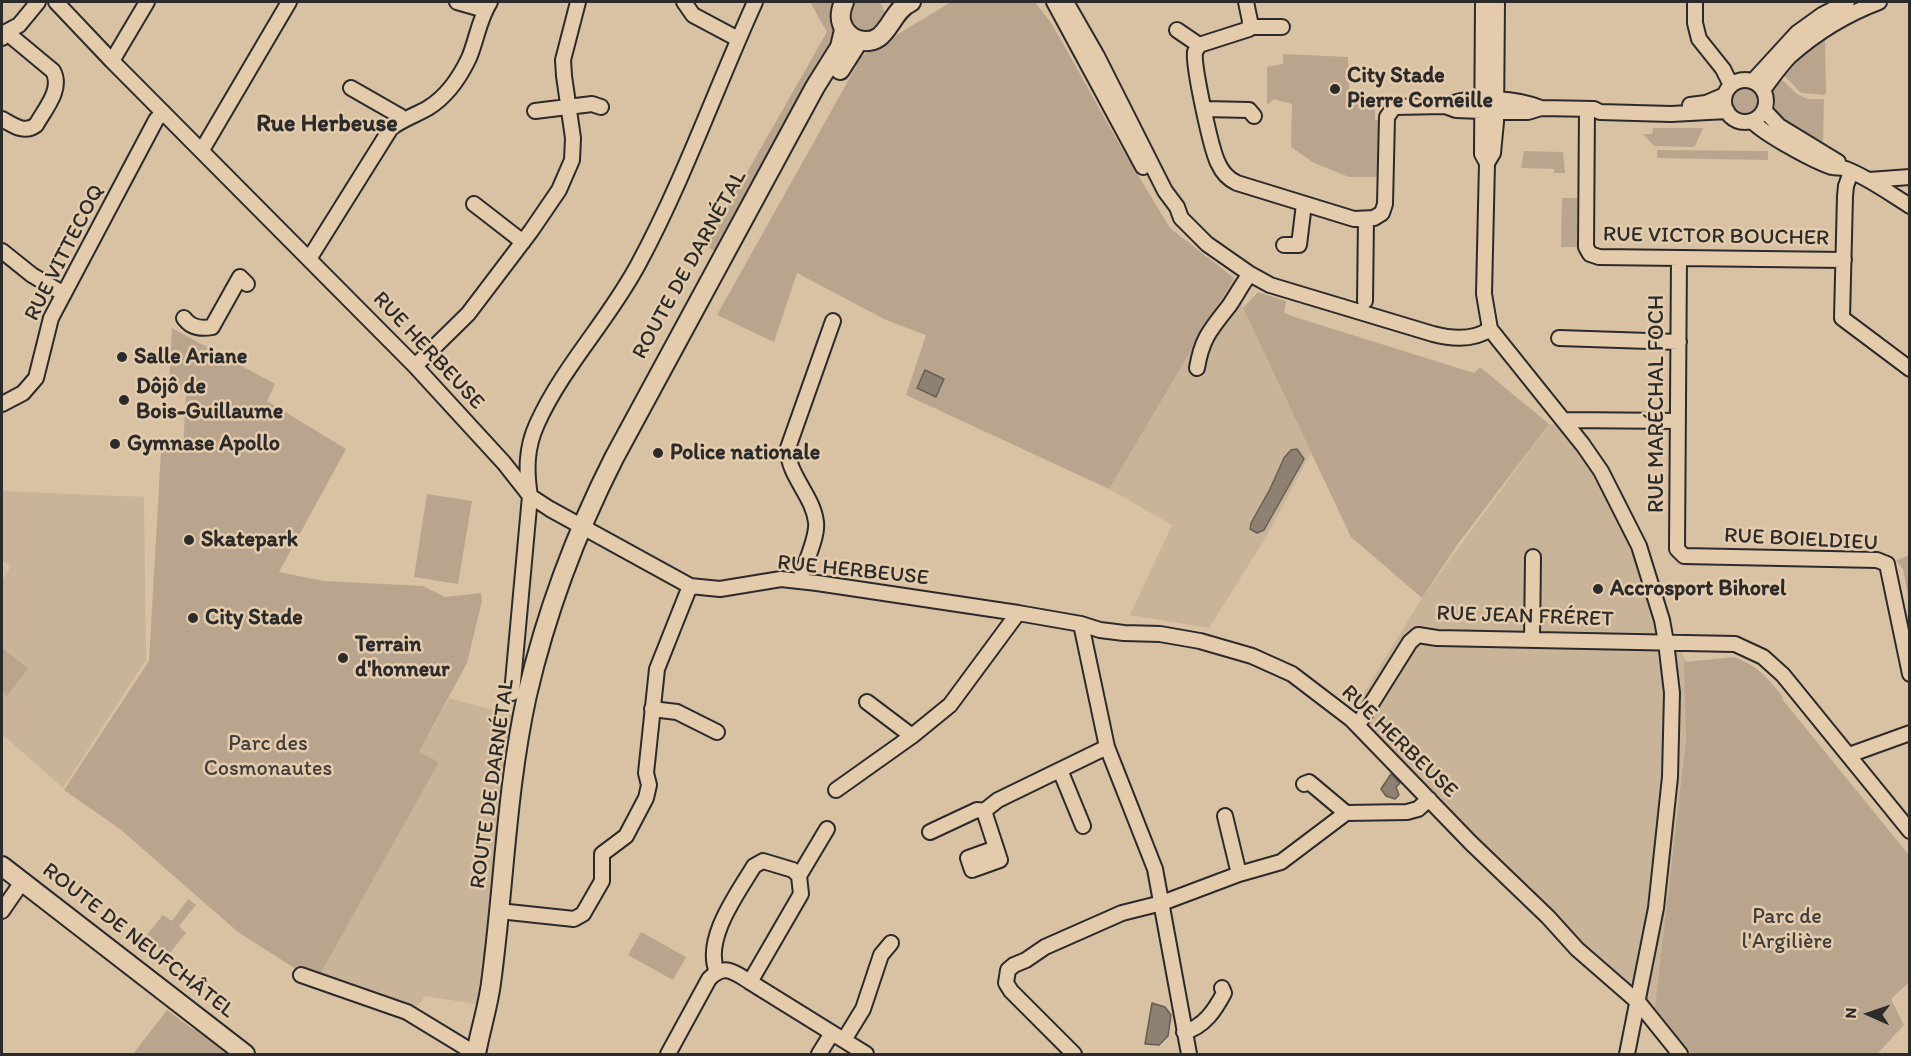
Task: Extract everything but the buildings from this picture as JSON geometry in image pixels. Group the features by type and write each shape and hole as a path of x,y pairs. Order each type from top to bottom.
{"main road":[{"path":"844,2 840,15 852,35 875,39 887,30 896,12 911,2"},
{"path":"887,2 891,14 890,22"},
{"name":"ROUTE DE DARNÉTAL","path":"477,1054 491,985 519,739 527,695 555,594 584,526 592,501 645,399 815,87 840,46 852,35"},
{"name":"ROUTE DE NEUFCHÂTEL","path":"2,866 245,1054"}],"street":[{"path":"2,119 19,129 32,128 55,92 56,77 52,71 4,35 19,25 38,2"},
{"name":"RUE HERBEUSE","path":"56,2 415,366 504,463 530,496 550,509 690,586 720,590 781,579 1081,624 1100,630 1171,635 1200,640 1252,656 1292,674 1358,725 1577,949 1639,1003 1680,1054"},
{"path":"112,61 147,2"},
{"path":"202,150 289,2"},
{"path":"309,259 391,128 431,106 447,92 460,74 487,6 457,2"},
{"path":"415,366 468,314 559,190 572,160 573,138 563,60 578,2"},
{"path":"684,2 693,15 738,39"},
{"path":"504,463 520,459 528,452 536,426 563,377 624,291 658,227 755,2"},
{"path":"1054,2 1163,204 1171,213 1181,218"},
{"path":"1066,2 1181,218 1207,244 1270,285 1443,337 1471,337 1481,335 1490,329"},
{"path":"1246,2 1250,27"},
{"path":"1482,2 1482,154 1487,163"},
{"path":"1497,2 1496,106 1493,153 1487,163 1484,294 1490,329 1564,420 1601,471 1622,508 1640,546 1662,620 1666,642 1672,703 1670,777 1656,908 1639,1003 1627,1054"},
{"path":"1590,109 1600,104 1691,105 1706,103 1728,90 1742,80 1758,85 1766,98 1764,110 1760,116 1752,121 1736,120 1727,111 1725,106 1728,90 1724,69 1699,39 1695,23 1695,2"},
{"path":"1758,85 1797,33 1821,15 1847,2"},
{"path":"1758,85 1818,34 1856,10 1879,2"},
{"path":"1198,45 1247,31 1250,27 1282,27"},
{"path":"1178,30 1198,45"},
{"path":"1198,45 1194,57 1215,155 1225,175 1244,186 1341,215 1366,219 1378,216 1384,209 1387,117 1389,112 1398,106 1445,106 1456,110 1482,105 1528,112 1541,108 1671,114 1727,111"},
{"path":"351,88 400,116 402,120"},
{"path":"536,111 592,104 601,108"},
{"path":"1205,109 1250,110 1254,116"},
{"name":"RUE VICTOR BOUCHER","path":"1590,109 1586,247 1590,255 1599,257 1844,260"},
{"path":"1764,110 1779,126 1834,158 1847,170"},
{"name":"RUE VITTECOQ","path":"2,404 24,393 36,378 51,318 156,120 163,112"},
{"path":"1752,121 1766,133 1795,149 1869,180 1908,206"},
{"path":"1847,170 1842,318 1910,369"},
{"path":"1869,180 1910,179"},
{"path":"1908,206 1904,192 1910,179"},
{"path":"474,204 523,242"},
{"path":"1284,245 1299,245 1304,204"},
{"path":"1365,301 1366,219"},
{"path":"2,251 32,275 64,294"},
{"name":"RUE MARÉCHAL FOCH","path":"1677,549 1679,258"},
{"path":"1197,368 1200,349 1210,329 1250,274"},
{"path":"184,318 185,321 200,329 212,327 240,277 248,284"},
{"path":"800,581 816,525 814,513 788,459 788,447 832,321"},
{"path":"1559,338 1679,342"},
{"path":"1564,420 1678,421"},
{"name":"ROUTE DE DARNÉTAL","path":"512,693 530,496 528,452"},
{"name":"RUE BOIELDIEU","path":"1677,549 1684,556 1877,560 1887,564 1910,674"},
{"path":"1532,640 1533,557"},
{"path":"499,911 574,919 583,914 602,880 602,854 626,836 646,798 649,785 646,772 657,669 690,586"},
{"path":"836,790 912,736 950,705 1018,614"},
{"path":"1081,624 1107,747 1155,869 1189,1054"},
{"name":"RUE JEAN FRÉRET","path":"1358,725 1410,642 1418,635 1437,638 1735,644 1763,657 1783,675 1910,831"},
{"path":"867,702 912,736"},
{"path":"652,709 677,712 717,732"},
{"path":"1849,755 1910,733"},
{"path":"984,812 998,800 1107,747"},
{"path":"1060,770 1083,826"},
{"path":"1304,784 1309,782 1346,813"},
{"path":"1074,1054 1006,984 1008,970 1014,965 1045,947 1122,913 1162,903 1239,874 1281,862 1346,813 1407,812 1418,809 1429,799"},
{"path":"930,832 977,810 984,812"},
{"path":"984,812 996,848"},
{"path":"1225,816 1239,874"},
{"path":"750,981 801,894 799,876 827,828"},
{"path":"717,972 713,959 718,927 754,866 763,861 793,870 799,876"},
{"path":"2,911 22,882"},
{"path":"844,1040 863,1009 880,955 891,943"},
{"path":"668,1054 709,980 717,972 724,970 734,972 750,981 866,1054"},
{"path":"301,975 407,1012 477,1054"},
{"path":"1184,1032 1198,1027 1216,1008 1224,993 1222,988"},
{"path":"819,1054 832,1033"}],"shaded area":[{"path":"1234,278 1243,308 1311,453 1263,542 1209,628 1130,615 1172,525 1109,489"},
{"path":"925,370 944,379 936,397 917,388"},
{"path":"1549,424 1576,426 1692,674 1653,1031 1351,714 1422,598"},
{"path":"1297,449 1304,459 1264,530 1257,533 1250,529 1251,523 1284,458 1291,450"},
{"path":"2,491 144,497 146,660 63,788 2,734 2,581 11,566 2,561"},
{"path":"449,698 519,717 487,1006 425,996 413,1012 316,978 439,762 419,752"},
{"path":"1391,774 1400,783 1396,787 1399,795 1395,799 1386,796 1381,789"},
{"path":"1152,1003 1165,1007 1171,1015 1168,1036 1159,1045 1145,1044"}],"green space":[{"path":"810,2 834,2 837,8 839,37 715,251 705,246 827,32"},
{"path":"851,2 879,2 884,14 881,27 865,35 849,26 847,7"},
{"path":"951,2 1035,2 1052,24 1121,147 1170,228 1234,278 1109,489 906,395 926,335 886,320 797,273 774,342 717,315 862,56"},
{"path":"1825,36 1826,93 1824,95 1801,93 1782,73"},
{"path":"1283,54 1348,57 1349,91 1359,91 1361,102 1375,108 1375,120 1379,120 1378,177 1349,177 1314,163 1291,147 1292,104 1274,99 1267,105 1267,67 1283,64"},
{"path":"1779,77 1797,94 1808,99 1824,99 1823,141 1820,142 1780,118 1776,112 1773,88"},
{"path":"1745,85 1755,89 1759,99 1755,109 1745,113 1735,109 1731,99 1735,89"},
{"path":"1653,128 1703,128 1695,146 1692,147 1654,146 1643,134 1652,134"},
{"path":"1657,150 1768,151 1768,160 1657,158"},
{"path":"1524,151 1563,152 1565,173 1554,173 1554,169 1521,168"},
{"path":"1562,198 1577,198 1577,247 1561,247"},
{"path":"1258,292 1286,301 1284,313 1298,318 1474,373 1480,367 1549,424 1457,545 1422,598 1351,537 1243,308"},
{"name":"Parc des Cosmonautes","path":"172,328 275,384 267,401 346,449 279,572 324,581 423,586 445,597 481,593 482,601 467,663 419,752 439,762 320,974 299,971 238,932 120,829 64,790 149,661 161,451 183,452 186,390 169,389"},
{"path":"427,494 472,501 458,584 414,577"},
{"path":"1909,555 1909,601 1903,569 1896,561"},
{"path":"2,648 28,668 7,696 2,691"},
{"name":"Parc de l'Argilière","path":"1734,657 1762,673 1772,684 1909,855 1909,982 1891,999 1904,1025 1878,1054 1691,1054 1655,1008 1686,736 1684,662"},
{"path":"188,899 196,905 179,926 186,933 168,955 145,937 163,915 172,921"},
{"path":"641,932 686,957 673,980 628,955"},
{"path":"167,1010 194,1030 196,1029 229,1054 133,1054"}],"place":[{"name":"City Stade Pierre Corneille","path":"1335,89"},
{"name":"Salle Ariane","path":"122,357"},
{"name":"Dôjô de Bois-Guillaume","path":"124,400"},
{"name":"Gymnase Apollo","path":"115,444"},
{"name":"Police nationale","path":"658,453"},
{"name":"Skatepark","path":"189,540"},
{"name":"Accrosport Bihorel","path":"1598,589"},
{"name":"City Stade","path":"193,618"},
{"name":"Terrain d'honneur","path":"343,658"}],"district":[{"name":"Rue Herbeuse","path":"327,125"}]}
